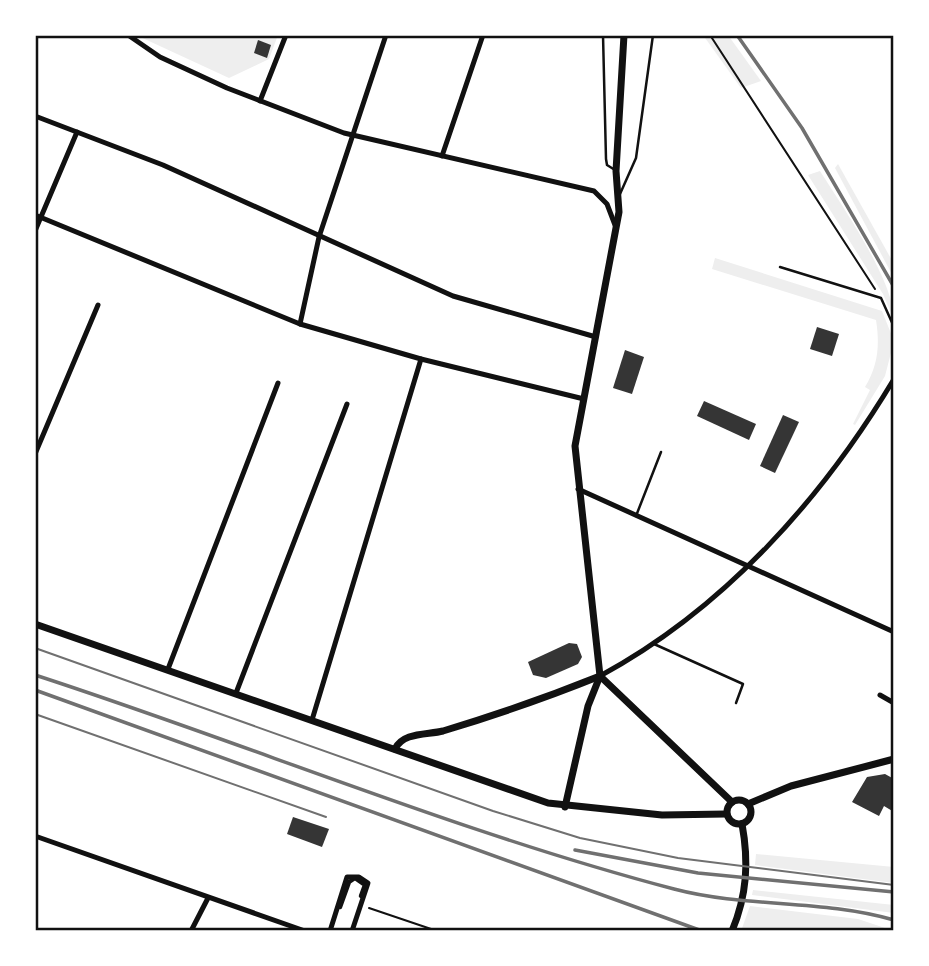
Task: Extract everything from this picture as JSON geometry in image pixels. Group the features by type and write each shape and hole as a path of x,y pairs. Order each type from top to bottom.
{"street":[{"path":"128,35 160,57 261,102 351,135 594,191 612,211 616,227"},
{"path":"261,102 286,35"},
{"path":"300,324 319,237 386,35"},
{"path":"442,156 483,35"},
{"path":"565,807 588,706 600,676 575,446 616,227 616,171 624,35"},
{"path":"35,116 163,164 453,296 596,337"},
{"path":"35,231 38,216 77,132"},
{"path":"38,216 300,324 421,359 584,399"},
{"path":"35,454 98,305"},
{"path":"313,720 421,359"},
{"path":"395,749 405,738 438,732 518,709 600,676 654,644 694,615 793,518 861,434 894,379"},
{"path":"168,669 278,383"},
{"path":"236,693 347,404"},
{"path":"578,489 894,632"},
{"path":"35,624 565,807 662,815 726,814"},
{"path":"600,676 732,802"},
{"path":"880,695 894,703"},
{"path":"726,814 732,802 738,800 748,804 792,786 894,759"},
{"path":"726,814 734,824 742,824 751,816 748,804"},
{"path":"732,931 744,895 748,856 742,824"},
{"path":"35,836 305,931"},
{"path":"331,931 347,877 359,877 368,883 351,931"},
{"path":"331,931 349,881 355,878 365,884 351,931"},
{"path":"191,931 208,898"}],"lane":[{"path":"603,35 606,159 610,169 616,171"},
{"path":"618,197 636,158 653,35"},
{"path":"780,267 881,298 894,327"},
{"path":"636,516 661,452"},
{"path":"654,644 743,684 736,703"}],"path":[{"path":"710,35 881,298"},
{"path":"360,905 438,931"}],"shaded area":[{"path":"136,35 278,35 269,59 229,78"},
{"path":"703,35 728,35 761,81 741,88"},
{"path":"838,164 894,264 894,278 835,168"},
{"path":"820,171 853,223 886,285 894,320 883,294 808,175"},
{"path":"715,258 882,311 894,341 885,376 855,425 853,424 870,390 865,387 877,355 876,320 712,269"},
{"path":"756,854 894,867 894,883 755,865"},
{"path":"753,890 894,905 894,913 752,895"},
{"path":"750,906 858,919 894,931 741,931"}],"building":[{"path":"258,40 271,45 267,58 254,53"},
{"path":"817,327 839,334 832,356 810,349"},
{"path":"625,350 644,357 632,394 613,388"},
{"path":"704,401 756,424 749,440 697,416"},
{"path":"783,415 799,422 775,473 760,466"},
{"path":"569,643 577,644 582,657 578,664 546,678 533,675 528,662"},
{"path":"885,774 894,779 894,812 884,806 879,816 852,802 867,777"},
{"path":"293,817 329,829 322,847 287,834"}],"tram line":[{"path":"35,648 493,811 580,838 678,858 894,885"},
{"path":"35,714 326,817"}],"railway":[{"path":"737,35 802,128 894,287"},
{"path":"35,675 433,814 593,866 701,895 839,909 894,920"},
{"path":"35,690 702,931"},
{"path":"575,850 698,873 894,892"}]}
